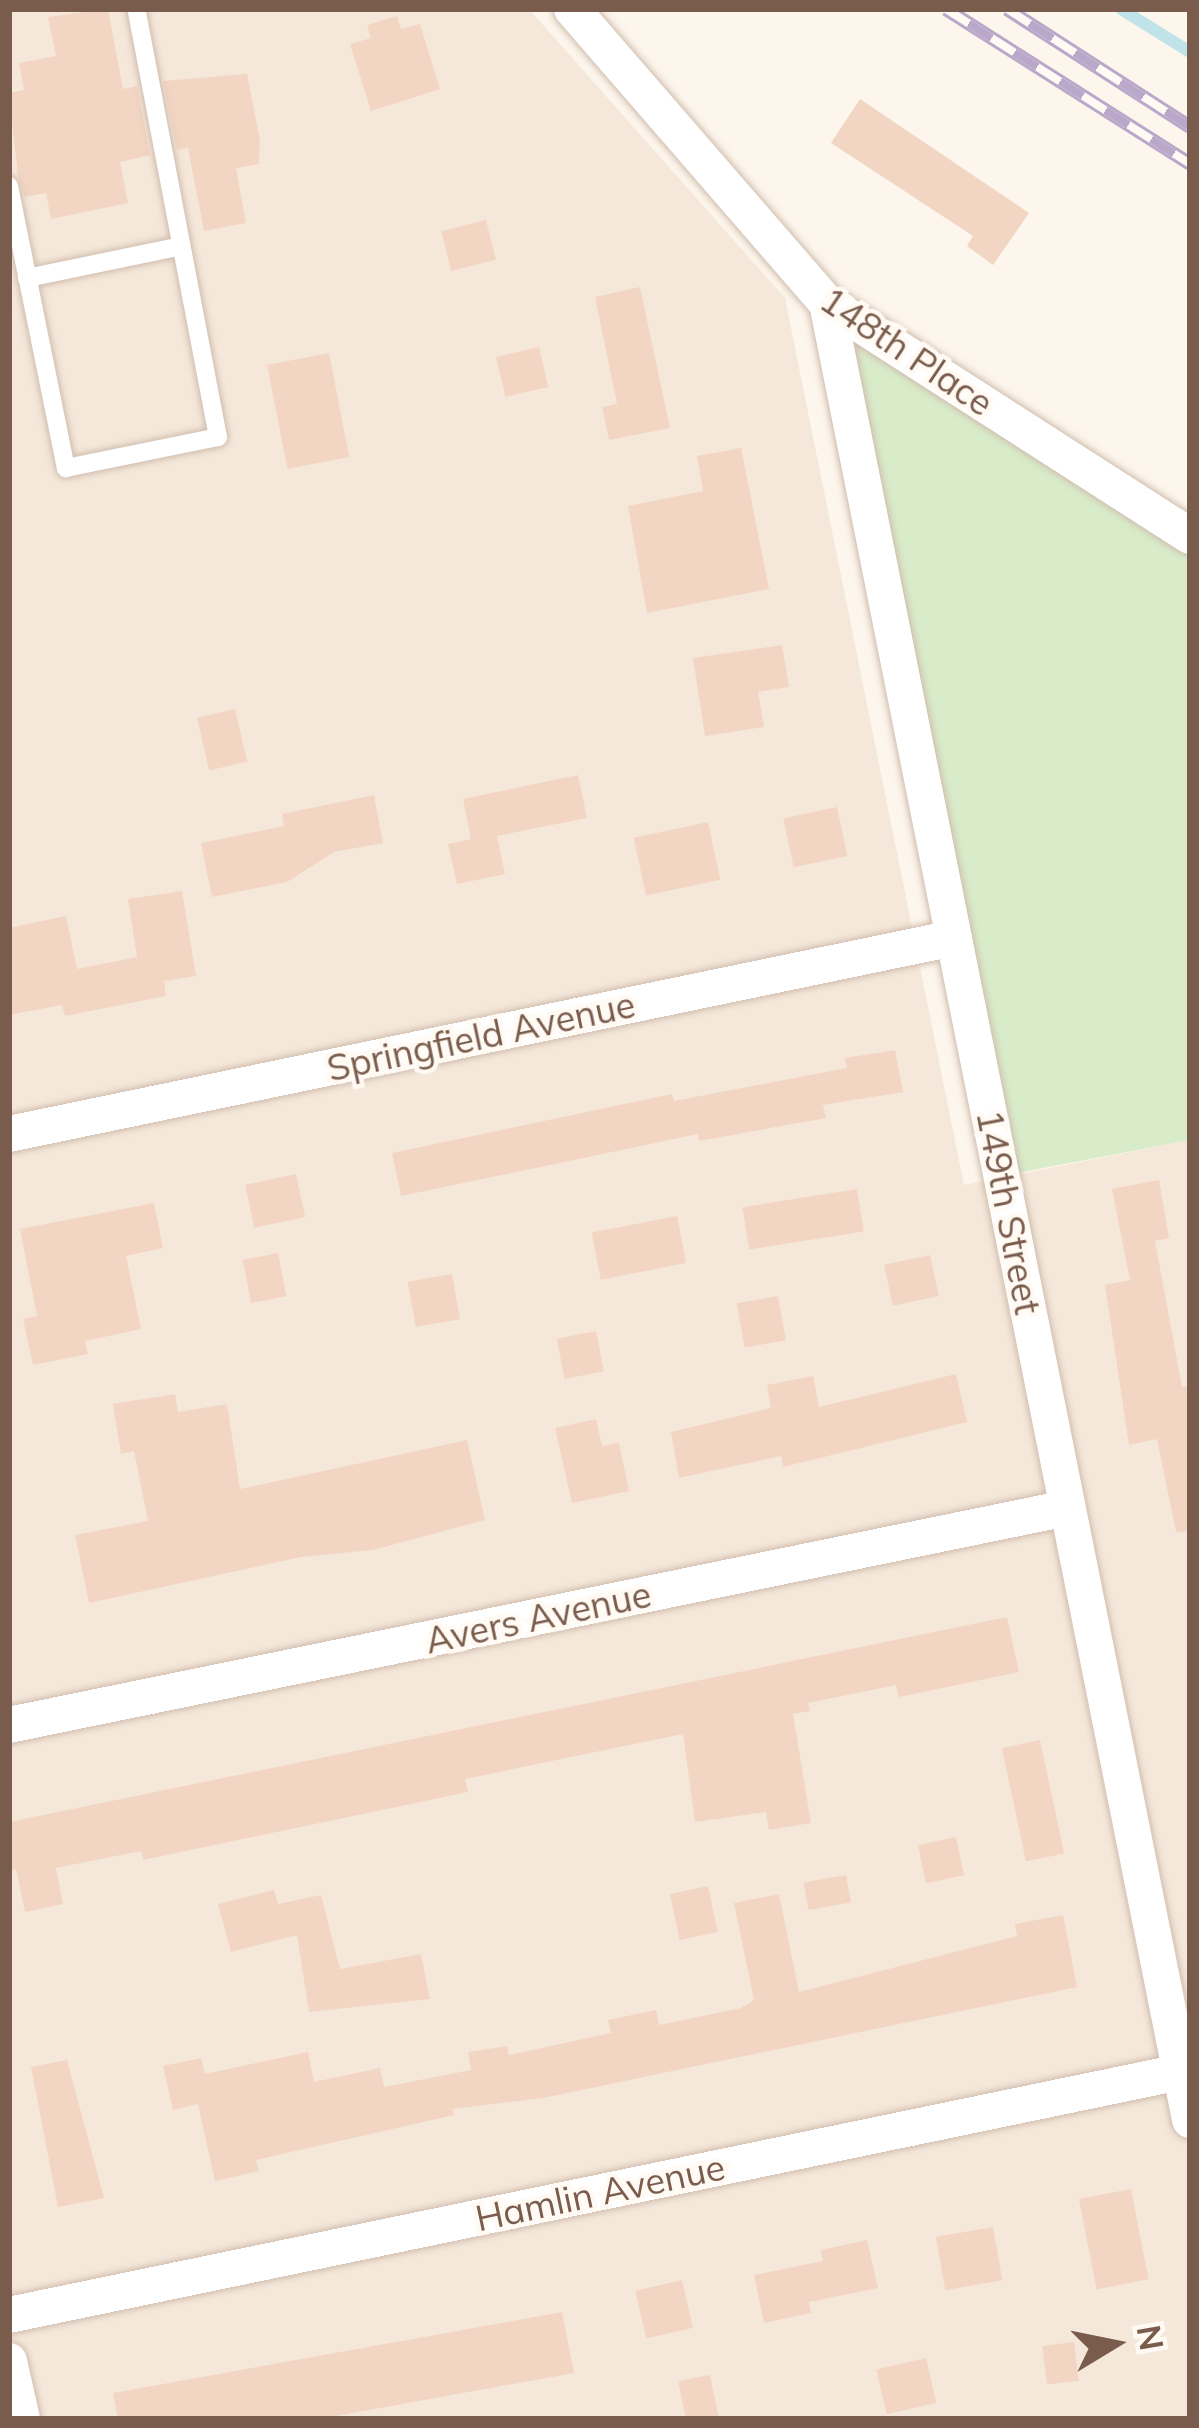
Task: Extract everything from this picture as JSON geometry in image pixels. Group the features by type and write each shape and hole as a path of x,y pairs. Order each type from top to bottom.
{"street":[{"name":"148th Place","path":"572,9 827,303 1190,536"},
{"name":"149th Street","path":"827,303 1067,1508 1185,2071 1190,2120"},
{"name":"Springfield Avenue","path":"9,1134 954,938"},
{"name":"Avers Avenue","path":"9,1726 1067,1508"},
{"name":"Hamlin Avenue","path":"9,2315 1185,2071"},
{"path":"9,2361 22,2419"}],"lane":[{"path":"9,187 66,468 218,437 136,9"},
{"path":"27,278 181,246"}],"shaded area":[{"path":"9,9 529,9 785,298 964,1185 1190,1140 1190,2419 9,2419"}],"green space":[{"path":"827,303 1190,536 1190,1140 1002,1176"}],"building":[{"path":"108,9 123,89 137,86 150,155 120,162 128,203 51,219 46,193 25,197 18,176 9,93 24,90 19,63 56,56 48,17"},
{"path":"397,16 401,29 420,24 440,89 371,111 350,44 371,38 367,25"},
{"path":"247,74 260,140 259,164 236,168 246,223 204,231 188,148 177,150 163,81"},
{"path":"860,99 1029,213 993,265 967,246 973,236 831,143"},
{"path":"486,220 496,260 451,271 441,231"},
{"path":"640,287 670,428 609,440 602,407 617,404 595,297"},
{"path":"539,347 548,387 505,397 496,357"},
{"path":"329,353 349,457 287,469 267,365"},
{"path":"741,448 769,589 647,613 628,506 703,491 697,456"},
{"path":"782,645 789,687 758,692 764,727 705,736 693,658"},
{"path":"235,709 247,762 209,770 197,718"},
{"path":"578,775 587,818 497,836 505,874 457,884 448,844 471,839 463,799"},
{"path":"374,795 383,843 334,852 287,882 212,897 201,843 284,826 282,814"},
{"path":"837,807 847,856 794,867 783,818"},
{"path":"708,822 720,880 646,896 634,838"},
{"path":"182,891 196,976 164,981 166,996 65,1016 62,1005 9,1015 9,928 66,916 77,969 137,957 128,899"},
{"path":"895,1050 903,1092 823,1105 826,1118 699,1141 698,1134 401,1196 392,1153 672,1094 674,1101 847,1068 845,1058"},
{"path":"296,1174 305,1217 254,1228 245,1185"},
{"path":"1159,1180 1169,1238 1155,1241 1182,1387 1190,1385 1190,1531 1176,1532 1157,1439 1129,1445 1105,1285 1130,1280 1112,1189"},
{"path":"857,1189 864,1231 749,1250 742,1207"},
{"path":"154,1203 163,1248 126,1256 141,1329 85,1341 88,1354 33,1365 23,1319 37,1316 20,1229"},
{"path":"677,1216 686,1263 601,1280 592,1233"},
{"path":"278,1253 286,1296 251,1303 243,1260"},
{"path":"930,1255 939,1296 893,1306 884,1265"},
{"path":"452,1274 460,1319 416,1327 408,1282"},
{"path":"778,1296 786,1340 744,1348 737,1303"},
{"path":"596,1331 604,1371 565,1379 557,1339"},
{"path":"956,1374 967,1422 783,1467 781,1456 679,1478 671,1432 771,1408 767,1385 813,1376 819,1407"},
{"path":"175,1394 178,1412 227,1404 240,1489 467,1440 485,1520 373,1550 301,1557 89,1603 75,1535 148,1521 134,1451 121,1454 113,1404"},
{"path":"596,1419 602,1446 619,1443 629,1491 572,1503 555,1428"},
{"path":"1007,1617 1019,1672 899,1697 896,1685 808,1703 810,1711 793,1714 811,1823 769,1830 766,1812 695,1822 683,1734 465,1779 468,1792 143,1860 141,1851 56,1868 63,1904 25,1912 16,1869 9,1871 9,1822"},
{"path":"1040,1740 1064,1853 1026,1862 1002,1748"},
{"path":"956,1837 964,1875 926,1883 918,1845"},
{"path":"846,1875 851,1903 809,1910 804,1882"},
{"path":"708,1886 718,1932 680,1940 670,1894"},
{"path":"274,1890 278,1904 321,1895 340,1969 421,1954 430,1999 309,2012 297,1935 231,1952 218,1904"},
{"path":"779,1894 799,1992 1017,1936 1015,1924 1063,1915 1077,1987 543,2098 452,2109 454,2115 256,2160 259,2171 215,2181 198,2104 173,2110 163,2066 201,2058 205,2074 308,2052 314,2082 380,2068 384,2087 471,2070 468,2052 507,2046 509,2055 611,2033 608,2020 656,2010 659,2025 741,2008 754,2000 734,1903"},
{"path":"67,2060 104,2198 58,2207 31,2067"},
{"path":"1131,2189 1149,2279 1097,2289 1079,2199"},
{"path":"993,2227 1002,2280 945,2290 936,2237"},
{"path":"867,2240 878,2288 809,2302 811,2313 764,2323 754,2275 823,2261 821,2250"},
{"path":"682,2280 693,2328 646,2339 635,2291"},
{"path":"562,2312 574,2373 319,2419 118,2419 113,2393"},
{"path":"1074,2342 1079,2381 1047,2385 1042,2346"},
{"path":"926,2358 936,2403 887,2414 876,2369"},
{"path":"710,2375 719,2419 686,2419 678,2381"}],"waterway":[{"path":"1121,9 1190,52"}],"railway":[{"path":"946,9 1190,164"},
{"path":"1007,9 1190,127"}]}
